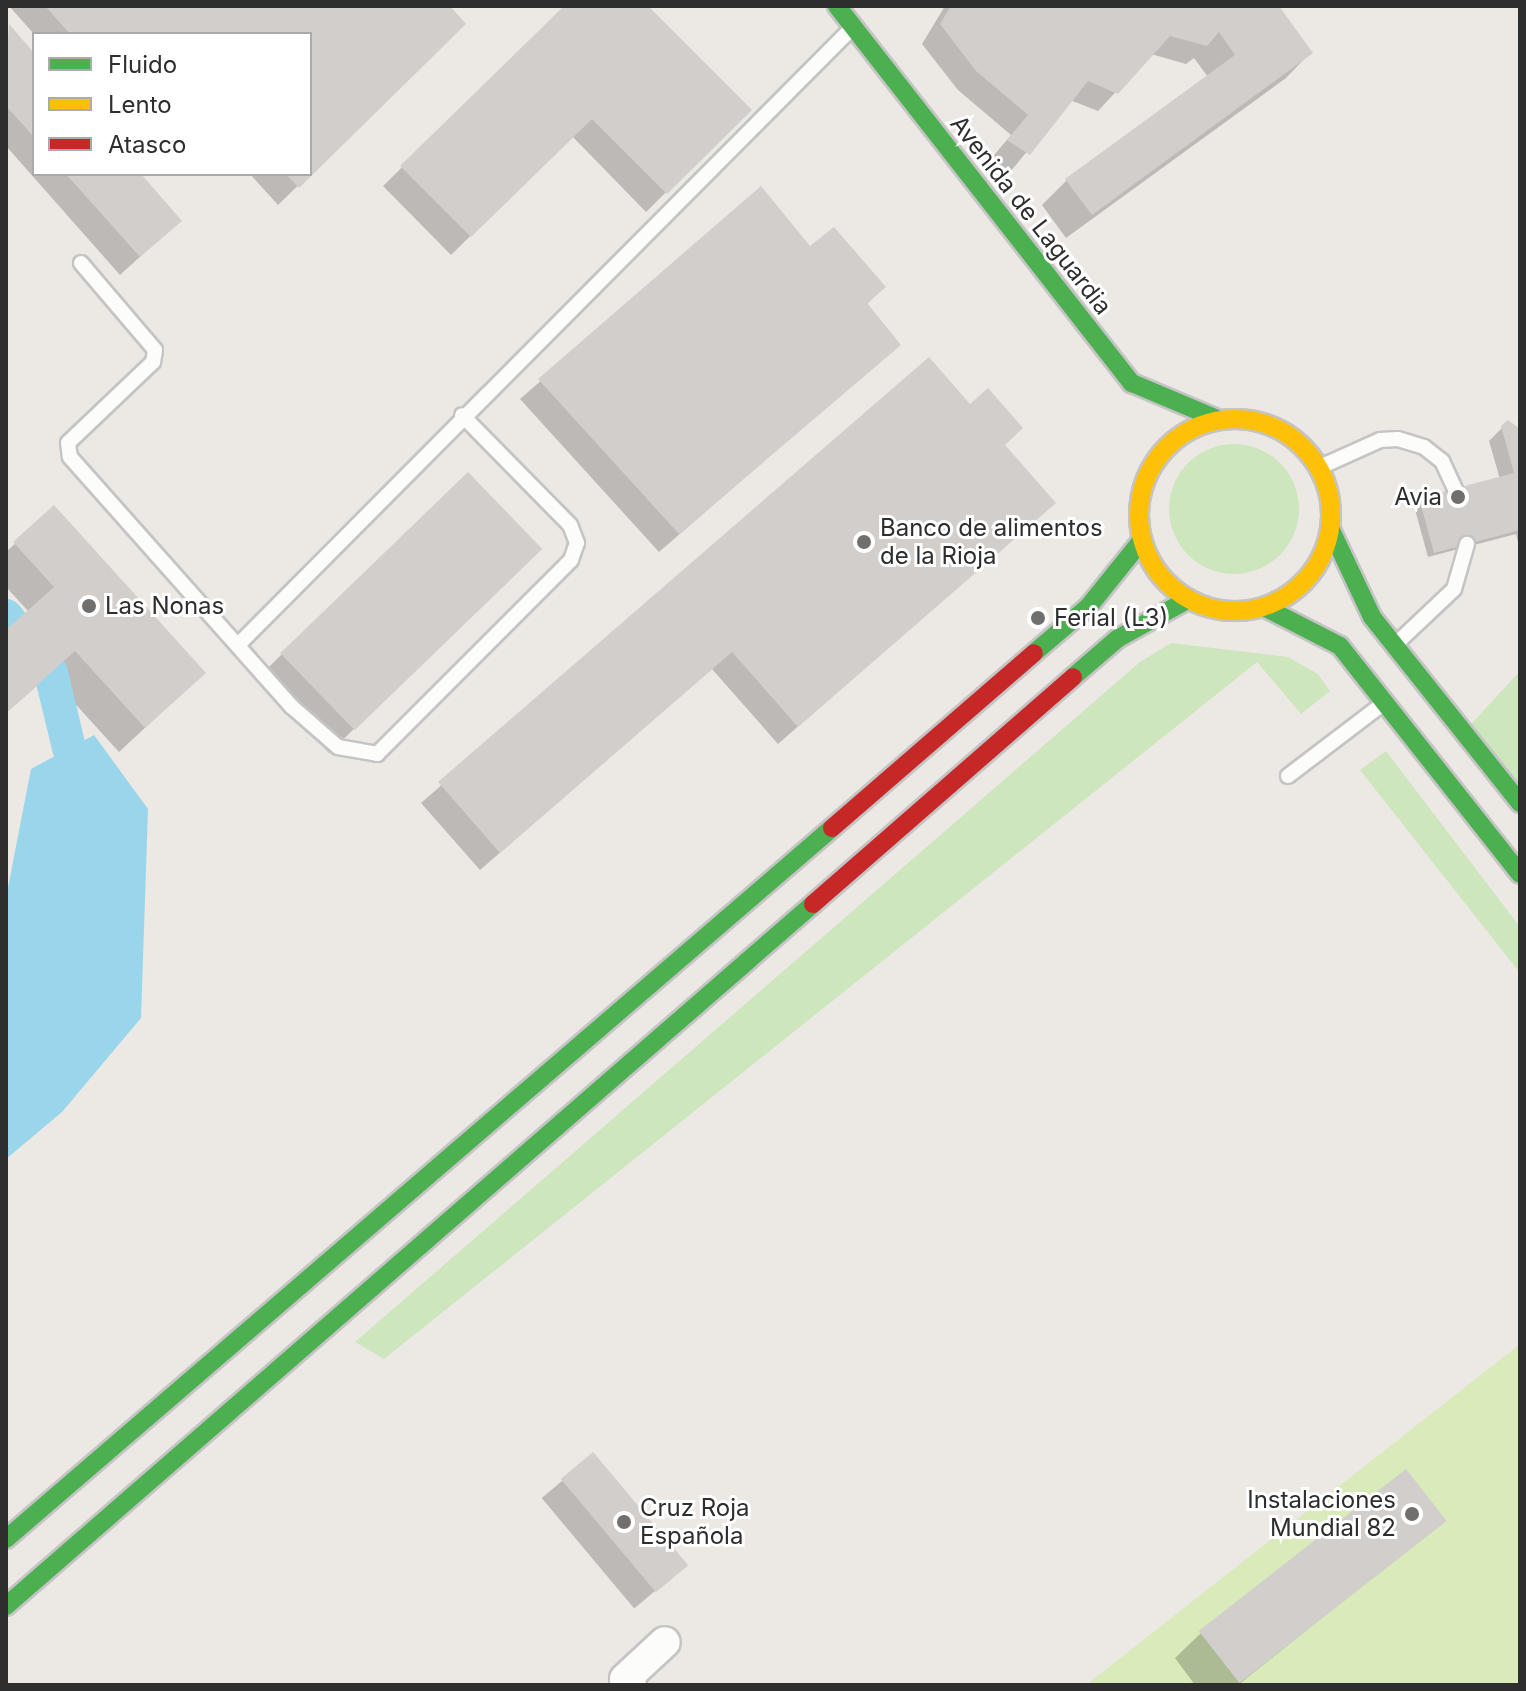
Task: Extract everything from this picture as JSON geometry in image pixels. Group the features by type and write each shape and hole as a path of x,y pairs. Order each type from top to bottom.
{"main road":[{"name":"Avenida de Laguardia","path":"837,6 1132,383 1215,418"},
{"path":"1132,383 1144,413"},
{"path":"1150,438 1152,467 1140,501 1142,540 1160,574 1189,599 1226,611 1264,607 1309,577 1330,528 1330,500 1318,468 1296,443 1263,423 1215,418 1189,428 1152,467"},
{"path":"1330,528 1372,617 1520,803"},
{"path":"6,1539 1089,606 1142,540"},
{"path":"6,1606 209,1434 1117,639 1189,599"},
{"path":"1264,607 1340,646 1520,874"}],"street":[{"path":"631,1685 625,1679 665,1642"}],"lane":[{"path":"239,644 462,415 854,27"},
{"path":"81,263 155,350 153,362 68,443 70,457 291,706 338,747 377,754 571,560 577,543 570,525 462,415"},
{"path":"1318,468 1380,440 1398,439 1424,447 1442,461 1455,489"},
{"path":"1395,645 1454,589 1467,544"},
{"path":"1288,776 1385,703"}],"green space":[{"path":"1234,444 1259,449 1280,463 1294,484 1299,509 1294,534 1280,555 1259,569 1234,574 1209,569 1188,555 1174,534 1169,509 1174,484 1188,463 1209,449"},
{"path":"1171,643 1288,657 1318,674 1330,691 1301,714 1257,662 384,1359 355,1342 1140,662"},
{"path":"1520,671 1520,803 1464,732"},
{"path":"1386,751 1520,927 1520,973 1360,770"},
{"name":"Instalaciones Mundial 82","path":"1520,1344 1520,1685 1086,1685"}],"water":[{"path":"94,735 148,809 141,1018 62,1112 6,1159 6,898 31,769"}],"building":[{"path":"45,6 450,6 466,24 312,175 312,32 68,32"},
{"path":"564,6 648,6 752,110 667,194 592,119 471,237 400,166"},
{"path":"951,6 1279,6 1313,53 1092,215 1065,179 1235,55 1219,32 1207,46 1170,36 1118,94 1088,81 1030,155 1007,140 1028,115 976,71 940,24"},
{"path":"9,24 32,51 32,135 6,106"},
{"path":"68,176 143,176 182,221 140,257"},
{"path":"288,176 311,176 299,188"},
{"path":"761,186 810,246 834,227 886,287 867,303 901,345 679,534 538,379"},
{"name":"Banco de alimentos de la Rioja","path":"929,357 970,404 988,388 1023,428 1005,445 1056,503 798,727 732,652 500,853 438,782"},
{"path":"1508,420 1520,429 1520,530 1434,553 1419,498 1514,473 1501,426"},
{"path":"468,472 542,549 355,730 280,653"},
{"name":"Las Nonas","path":"54,505 206,673 145,728 75,651 6,713 6,630 54,587 13,542"},
{"name":"Cruz Roja Española","path":"593,1452 688,1565 656,1592 561,1479"},
{"path":"1406,1469 1447,1521 1239,1683 1199,1631"}],"waterway":[{"path":"6,616 51,673 69,748"}],"traffic: fast":[{"path":"837,6 1132,383 1215,418"},
{"path":"1330,528 1372,617 1520,803"},
{"path":"1034,653 1089,606 1142,540"},
{"path":"1073,677 1117,639 1189,599"},
{"path":"1264,607 1340,646 1520,874"},
{"path":"6,1539 832,828"},
{"path":"6,1606 813,904"}],"traffic: slow":[{"path":"1235,419 1272,427 1303,447 1323,478 1331,515 1323,552 1303,583 1272,603 1235,611 1198,603 1167,583 1147,552 1139,515 1147,478 1167,447 1198,427 1235,419"}],"traffic: jam":[{"path":"832,828 1034,653"},
{"path":"813,904 1073,677"}],"place":[{"name":"Avia","path":"1458,497"},
{"name":"Banco de alimentos de la Rioja","path":"864,542"},
{"name":"Las Nonas","path":"89,606"},
{"name":"Ferial (L3)","path":"1038,618"},
{"name":"Instalaciones Mundial 82","path":"1412,1514"},
{"name":"Cruz Roja Española","path":"624,1522"}]}
